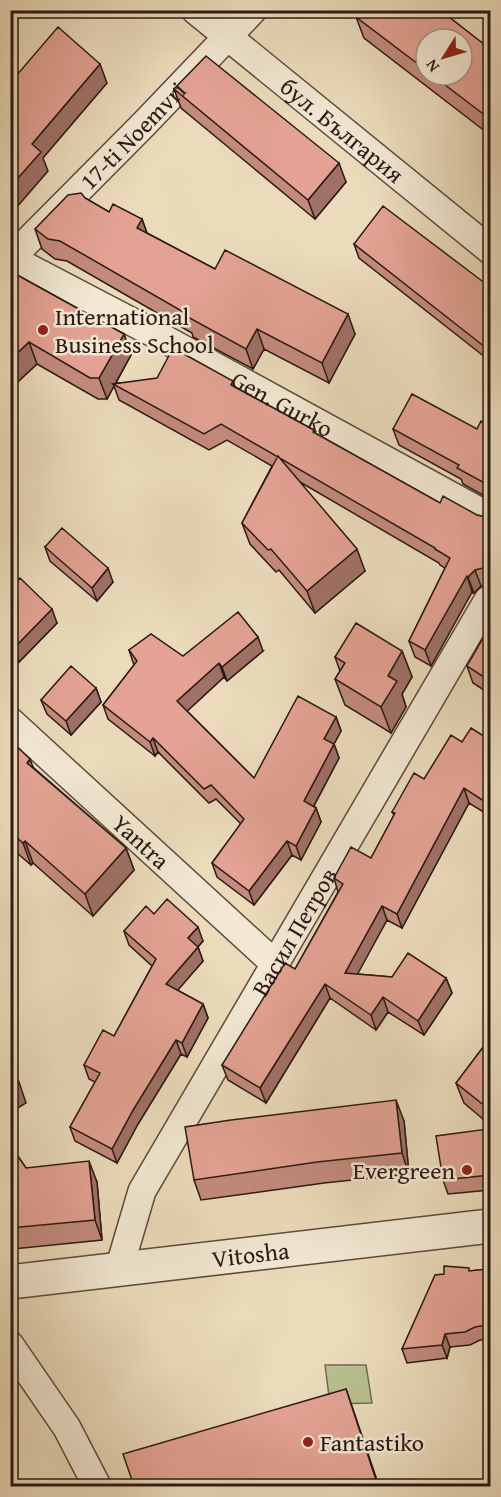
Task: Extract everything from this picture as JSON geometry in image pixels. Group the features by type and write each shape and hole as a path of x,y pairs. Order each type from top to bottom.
{"street":[{"name":"бул. България","path":"195,10 490,250"},
{"name":"17-ti Noemvri","path":"11,258 253,10"},
{"name":"Gen. Gurko","path":"11,258 490,517"},
{"name":"Васил Петров","path":"119,1269 142,1191 488,600"},
{"name":"Yantra","path":"10,721 274,963"},
{"name":"Vitosha","path":"10,1282 490,1226"},
{"path":"10,1345 67,1428 97,1486"}],"green space":[{"path":"325,1365 366,1365 372,1403 330,1404"}],"building":[{"path":"361,10 440,10 462,27 414,27 414,61 356,17"},
{"path":"58,27 100,64 32,144 41,152 10,187 10,83"},
{"path":"474,37 490,49 490,119 448,87 474,87"},
{"path":"206,56 339,163 308,200 174,89"},
{"path":"81,193 85,198 109,212 113,204 142,219 137,228 215,269 225,250 348,314 322,363 257,329 246,349 60,241 48,239 35,229 68,195"},
{"path":"383,206 490,287 490,351 354,244"},
{"path":"10,271 124,334 99,378 90,378 29,342 10,360"},
{"path":"173,348 233,381 231,385 440,503 443,496 477,515 485,517 490,515 490,571 483,568 467,576 425,650 409,641 450,558 221,424 204,434 113,384 157,378"},
{"path":"412,394 477,429 481,421 490,426 490,486 457,468 459,465 393,429"},
{"path":"278,456 357,549 307,591 271,549 268,550 242,523"},
{"path":"62,528 108,568 92,588 45,547"},
{"path":"20,578 52,609 14,648 10,645 10,589"},
{"path":"238,612 258,637 222,667 219,663 177,701 254,778 298,696 336,717 324,739 334,744 304,801 316,808 296,846 287,841 249,891 212,863 244,819 211,785 204,789 153,738 150,742 103,705 137,661 129,650 151,634 183,656"},
{"path":"356,623 402,651 388,676 397,681 381,707 335,679 345,663 335,657"},
{"path":"490,626 490,681 467,666"},
{"path":"71,666 96,688 66,721 41,700"},
{"path":"471,728 490,740 490,805 464,788 397,914 382,906 345,973 392,977 408,953 446,978 418,1021 383,997 371,1015 325,984 260,1088 222,1065 285,963 295,969 343,884 334,878 351,847 371,858 395,813 392,812 414,773 424,779 451,735 462,742"},
{"path":"10,740 30,759 27,763 126,848 85,894 25,841 23,843 10,832"},
{"path":"167,899 198,927 188,938 198,947 166,984 203,1004 182,1043 176,1040 112,1149 70,1127 100,1073 84,1065 103,1030 114,1036 156,959 124,931 146,906 154,914"},
{"path":"490,1038 490,1110 456,1083"},
{"path":"10,1070 19,1082 10,1088"},
{"path":"396,1100 402,1153 317,1162 194,1180 185,1127"},
{"name":"Evergreen","path":"488,1129 490,1175 443,1180 436,1136"},
{"path":"10,1145 26,1168 89,1161 95,1220 10,1228"},
{"path":"444,1266 469,1268 469,1271 488,1269 490,1306 484,1306 487,1325 465,1332 445,1334 442,1345 402,1349 435,1275 444,1274"},
{"name":"Fantastiko","path":"346,1389 378,1486 134,1486 123,1454"}],"place":[{"name":"International Business School","path":"43,330"},
{"name":"Evergreen","path":"467,1170"},
{"name":"Fantastiko","path":"308,1442"}]}
